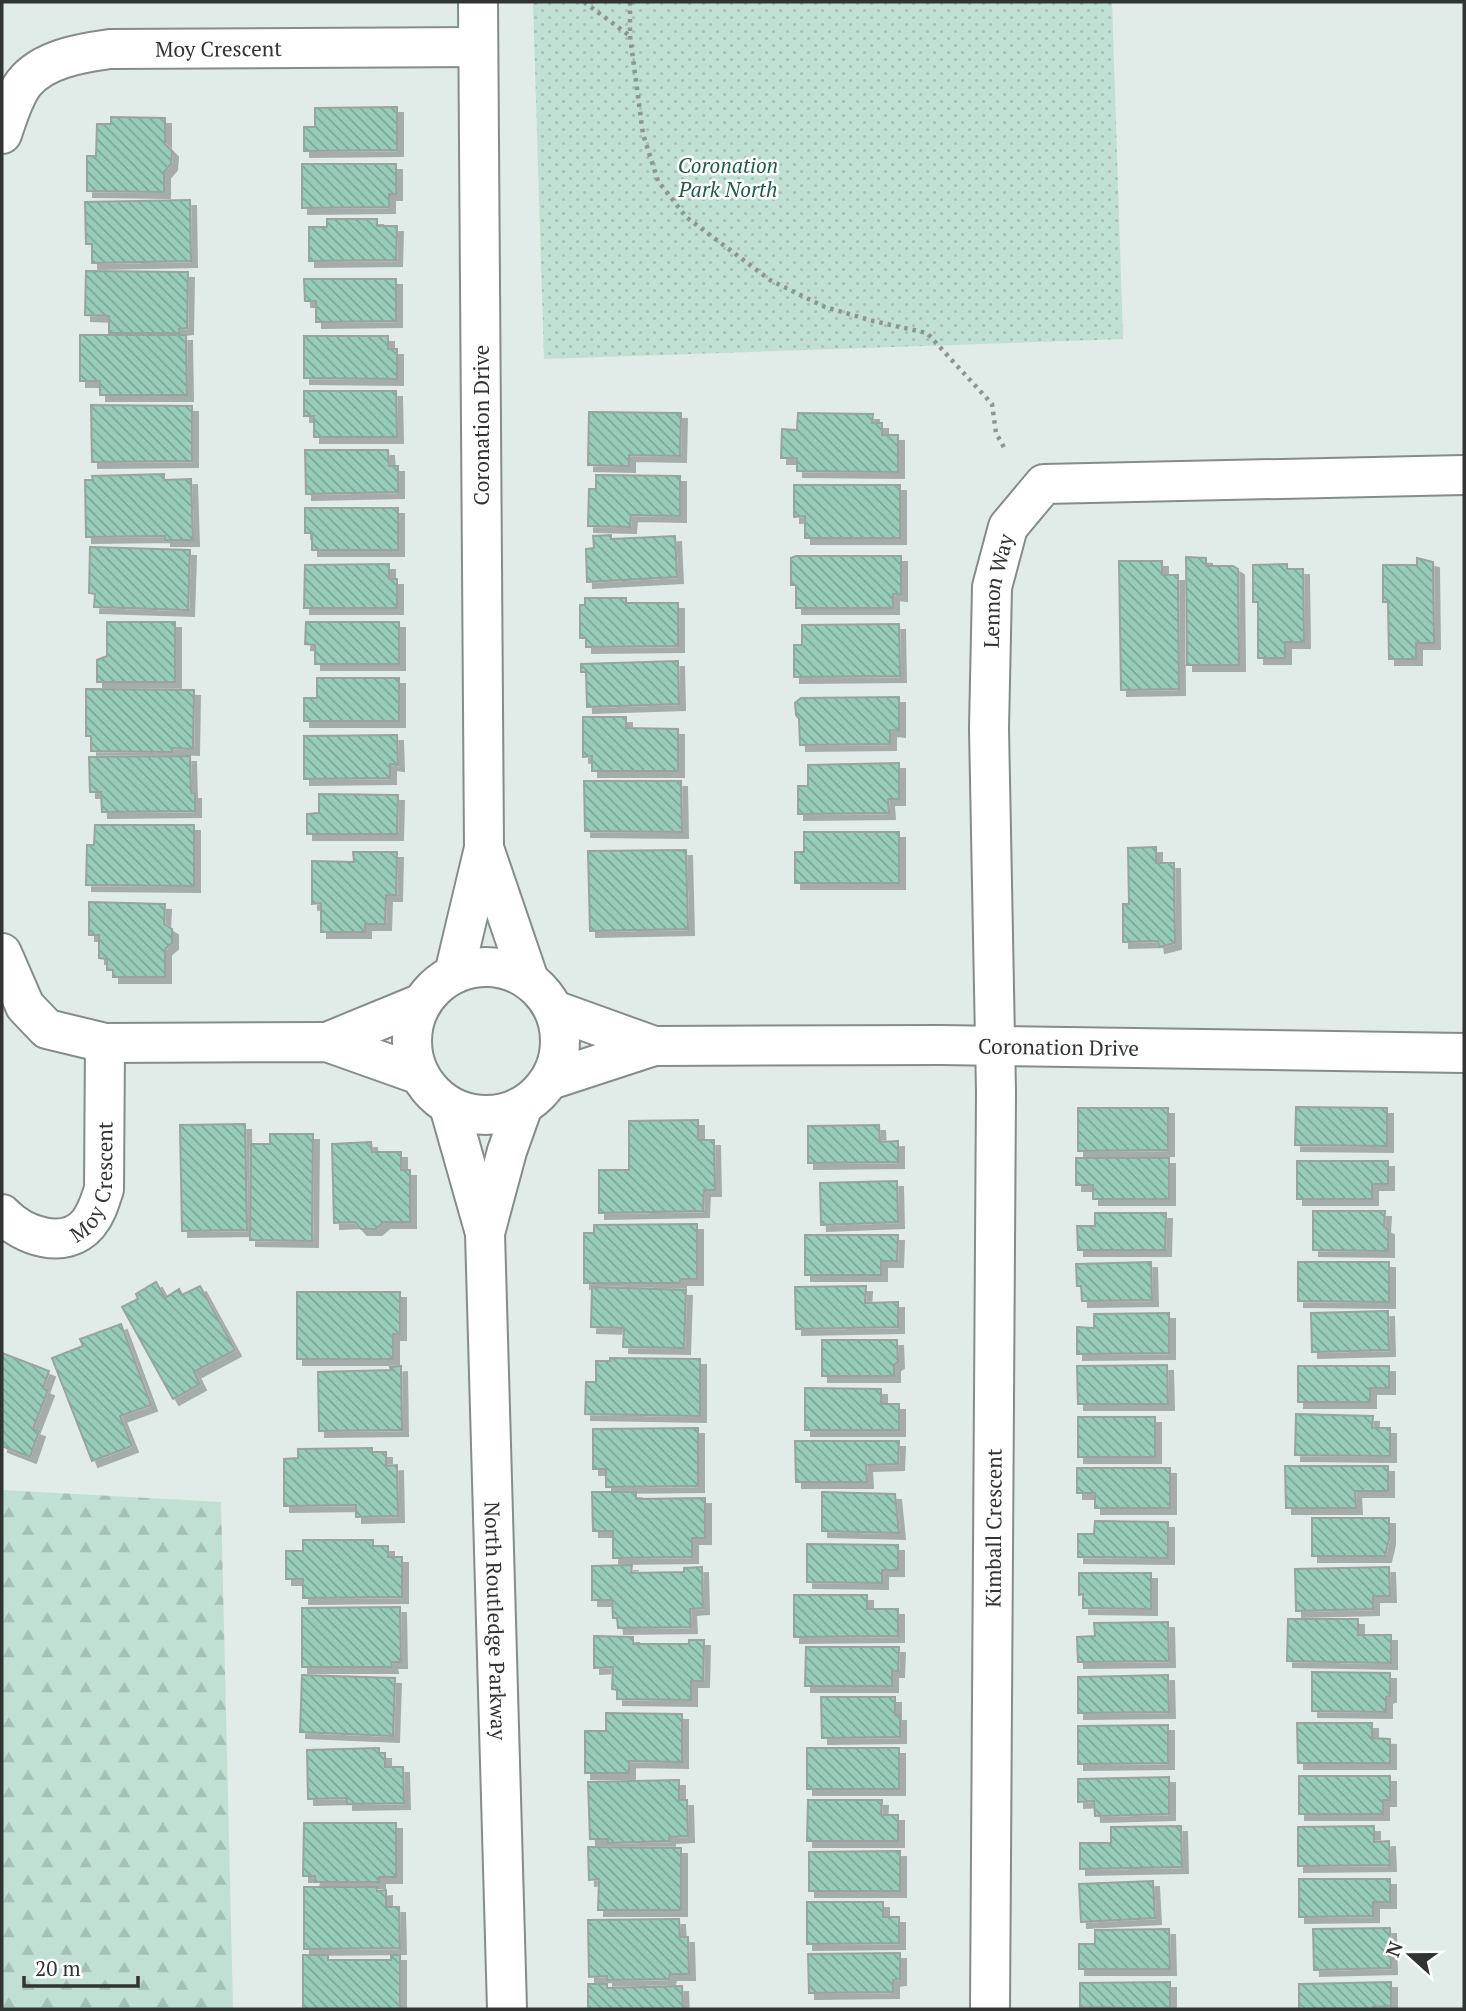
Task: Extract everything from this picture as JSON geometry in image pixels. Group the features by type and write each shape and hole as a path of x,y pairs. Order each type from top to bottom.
{"street":[{"name":"Coronation Drive","path":"454,974 484,848 478,2"},
{"name":"Moy Crescent","path":"2,134 13,101 25,82 43,67 90,52 110,49 478,47"},
{"name":"Lennon Way","path":"994,1046 989,728 992,587 1008,527 1017,516 1044,484 1464,475"},
{"name":"Coronation Drive","path":"484,848 529,980"},
{"path":"2,953 2,996"},
{"path":"3,959 25,1006 47,1029 105,1043 327,1042 420,1075"},
{"path":"492,967 512,971 529,980 543,993 554,1010 560,1034 559,1058 536,1093 499,1115 474,1115 449,1106 427,1087 412,1051 413,1027 422,1003 436,986 454,974 473,968 492,967"},
{"path":"327,1042 422,1003"},
{"name":"Coronation Drive","path":"554,1010 654,1046 994,1046 1464,1053"},
{"name":"Moy Crescent","path":"2,1214 10,1223 28,1233 60,1240 75,1235 87,1225 97,1210 104,1189 105,1043"},
{"name":"Coronation Drive","path":"536,1093 654,1046"},
{"name":"Kimball Crescent","path":"990,2009 996,1105 994,1046"},
{"name":"North Routledge Parkway","path":"485,1233 508,1151 536,1093"},
{"name":"North Routledge Parkway","path":"449,1106 485,1233 507,2009"}],"path":[{"path":"584,2 630,36"},
{"path":"631,2 630,36 643,134 658,181 686,217 770,280 814,301 873,321 928,333 992,404 996,433 1006,451"}],"green space":[{"name":"Coronation Park North","path":"533,2 1112,2 1123,339 544,359"},
{"path":"2,1490 221,1502 233,2009 2,2009"}],"building":[{"path":"397,107 397,150 304,151 304,127 315,127 315,108"},
{"path":"111,117 165,118 165,144 172,151 171,164 164,172 164,192 87,191 87,156 96,156 97,124 111,124"},
{"path":"302,164 396,164 396,194 389,194 389,207 302,208"},
{"path":"190,200 191,261 92,263 92,244 86,244 85,202"},
{"path":"327,219 377,219 377,226 397,226 396,260 309,261 309,227 327,227"},
{"path":"86,271 188,272 187,328 179,329 180,333 109,333 109,316 85,315"},
{"path":"304,279 396,279 396,321 316,322 316,301 305,301"},
{"path":"80,335 186,335 187,395 100,395 100,381 80,381"},
{"path":"304,336 388,336 388,349 397,349 397,379 304,378"},
{"path":"304,391 396,391 397,437 314,437 314,416 304,416"},
{"path":"91,405 192,406 192,461 92,462"},
{"path":"589,412 681,413 680,456 629,455 629,466 588,465"},
{"path":"798,413 873,414 872,423 882,423 882,435 898,435 898,472 797,471 797,458 781,458 782,429 797,430"},
{"path":"305,450 388,450 389,466 398,466 398,492 306,494"},
{"path":"164,474 164,480 191,479 193,540 165,540 165,536 86,537 85,480 93,480 92,476"},
{"path":"596,475 680,476 680,516 631,515 630,527 588,526 589,489 596,489"},
{"path":"794,485 900,485 900,538 805,538 805,516 794,517"},
{"path":"305,508 398,508 398,550 312,550 312,533 305,533"},
{"path":"611,535 611,539 675,536 677,577 587,582 586,549 594,548 593,536"},
{"path":"90,547 190,550 188,610 94,607 95,594 89,593"},
{"path":"901,556 901,595 893,594 893,608 796,608 796,585 791,585 791,558"},
{"path":"1186,557 1206,558 1206,566 1233,566 1238,569 1239,665 1187,665"},
{"path":"1417,558 1433,562 1434,643 1416,643 1416,659 1389,659 1388,602 1383,602 1383,565 1417,565"},
{"path":"1119,561 1162,561 1162,575 1178,575 1179,689 1121,690"},
{"path":"389,564 389,579 397,579 397,608 304,608 305,565"},
{"path":"1287,564 1287,569 1303,569 1304,642 1285,642 1285,658 1258,658 1258,602 1253,602 1253,565"},
{"path":"585,598 626,598 626,603 678,603 678,646 586,647 586,638 580,638 580,605 585,605"},
{"path":"107,622 175,622 175,682 97,682 97,660 107,656"},
{"path":"306,622 399,622 399,664 315,664 315,645 305,644"},
{"path":"899,624 900,676 794,677 794,645 802,645 802,625"},
{"path":"678,661 679,704 587,707 586,672 581,672 581,664"},
{"path":"317,678 399,678 399,721 304,721 304,698 317,698"},
{"path":"86,689 194,690 193,749 172,748 172,752 91,751 91,736 86,736"},
{"path":"899,697 899,731 890,730 890,744 800,745 795,703 801,698"},
{"path":"583,717 626,717 626,728 678,729 678,771 592,771 592,756 583,757"},
{"path":"397,735 398,765 390,764 390,778 304,779 304,736"},
{"path":"190,756 191,793 195,793 195,811 102,812 101,792 90,792 89,757"},
{"path":"899,763 899,799 888,799 889,813 798,814 798,786 808,786 808,765"},
{"path":"584,781 681,781 682,832 585,831"},
{"path":"319,794 398,795 397,834 307,834 307,814 319,813"},
{"path":"95,825 194,825 194,886 86,885 87,845 94,845"},
{"path":"804,832 899,832 899,883 795,883 795,852 804,852"},
{"path":"1156,847 1156,863 1174,863 1175,943 1159,947 1158,941 1123,942 1123,904 1129,904 1128,848"},
{"path":"686,850 688,929 590,931 588,851"},
{"path":"353,852 397,852 396,895 386,895 385,924 365,924 365,932 321,932 321,903 312,904 312,861 354,862"},
{"path":"89,902 165,904 164,924 172,929 172,943 165,949 165,977 113,977 113,970 107,970 107,959 99,958 99,935 89,935"},
{"path":"1296,1107 1387,1108 1387,1146 1295,1145"},
{"path":"1078,1108 1168,1108 1168,1150 1078,1151"},
{"path":"698,1120 698,1140 714,1140 715,1190 704,1190 703,1211 599,1213 599,1170 629,1170 629,1121"},
{"path":"245,1124 247,1230 182,1231 180,1125"},
{"path":"879,1125 880,1142 898,1141 898,1162 808,1163 808,1126"},
{"path":"270,1134 313,1134 312,1241 250,1240 251,1144 270,1144"},
{"path":"371,1142 372,1152 401,1152 401,1170 410,1170 410,1222 384,1222 376,1229 361,1229 355,1222 334,1223 332,1144"},
{"path":"1076,1158 1169,1158 1169,1199 1093,1199 1093,1185 1076,1185"},
{"path":"1297,1161 1388,1161 1388,1184 1372,1184 1372,1199 1297,1199"},
{"path":"897,1181 898,1222 821,1225 820,1183"},
{"path":"1313,1211 1385,1211 1384,1227 1388,1229 1388,1251 1313,1250"},
{"path":"1095,1213 1166,1213 1165,1250 1078,1250 1077,1226 1095,1226"},
{"path":"697,1224 697,1279 680,1279 680,1283 584,1283 584,1233 594,1233 594,1225"},
{"path":"805,1235 898,1235 897,1261 881,1261 881,1275 805,1275"},
{"path":"1151,1262 1152,1300 1082,1301 1081,1286 1077,1286 1076,1264"},
{"path":"1298,1262 1389,1262 1389,1302 1298,1301"},
{"path":"156,1282 165,1298 179,1289 182,1295 200,1286 235,1350 194,1372 200,1384 173,1399 122,1307 138,1299 136,1294"},
{"path":"866,1286 865,1303 898,1302 898,1327 796,1329 795,1287"},
{"path":"592,1287 686,1290 684,1348 623,1347 624,1328 591,1327"},
{"path":"297,1292 400,1292 400,1334 393,1334 393,1359 297,1359"},
{"path":"1388,1311 1389,1350 1312,1352 1311,1313"},
{"path":"1169,1313 1169,1353 1077,1354 1077,1327 1094,1328 1094,1314"},
{"path":"121,1324 151,1405 120,1416 132,1446 92,1461 52,1358 83,1346 80,1339"},
{"path":"822,1340 897,1340 898,1362 894,1365 894,1376 822,1376"},
{"path":"2,1353 49,1371 43,1388 48,1390 33,1429 39,1431 30,1457 2,1446"},
{"path":"610,1358 700,1359 700,1416 585,1414 586,1382 596,1382 596,1361 610,1361"},
{"path":"1167,1365 1168,1404 1078,1404 1077,1366"},
{"path":"401,1366 402,1430 319,1431 318,1372 391,1370 390,1367"},
{"path":"1298,1366 1389,1366 1389,1388 1370,1388 1370,1402 1298,1402"},
{"path":"805,1388 881,1389 881,1404 899,1404 899,1430 805,1430"},
{"path":"1296,1414 1373,1416 1372,1428 1390,1428 1390,1456 1295,1455"},
{"path":"1078,1417 1155,1417 1155,1457 1078,1457"},
{"path":"698,1428 698,1486 606,1487 606,1469 593,1469 593,1429"},
{"path":"795,1441 899,1441 898,1464 866,1465 867,1482 796,1482"},
{"path":"372,1448 372,1452 386,1452 386,1466 397,1465 398,1516 356,1517 356,1505 284,1506 284,1459 298,1458 298,1449"},
{"path":"1285,1466 1388,1466 1388,1491 1355,1491 1356,1508 1286,1508"},
{"path":"1077,1468 1170,1468 1170,1508 1095,1508 1095,1493 1077,1493"},
{"path":"592,1492 636,1492 636,1499 705,1498 705,1538 692,1538 692,1557 613,1558 613,1531 593,1531"},
{"path":"822,1492 895,1494 899,1533 822,1531"},
{"path":"1312,1518 1389,1518 1389,1539 1385,1556 1312,1556"},
{"path":"1095,1521 1168,1522 1168,1558 1078,1557 1078,1534 1094,1534"},
{"path":"303,1540 373,1540 373,1546 388,1546 388,1557 402,1557 402,1597 303,1598 303,1579 286,1579 286,1551 303,1551"},
{"path":"807,1544 898,1545 898,1570 882,1570 882,1583 807,1582"},
{"path":"632,1565 631,1573 684,1572 684,1568 702,1567 703,1608 690,1609 691,1627 618,1628 617,1618 613,1618 612,1600 592,1600 592,1566"},
{"path":"1389,1567 1390,1596 1373,1596 1373,1609 1296,1611 1295,1569"},
{"path":"1079,1573 1151,1573 1151,1609 1083,1608 1083,1594 1079,1595"},
{"path":"794,1595 867,1595 867,1609 898,1609 898,1636 794,1637"},
{"path":"400,1607 401,1662 391,1662 392,1667 302,1667 302,1608"},
{"path":"1288,1619 1358,1619 1358,1635 1391,1635 1391,1663 1287,1661"},
{"path":"1168,1622 1169,1661 1078,1662 1077,1637 1095,1636 1094,1623"},
{"path":"594,1636 633,1637 633,1644 689,1644 689,1640 704,1640 703,1681 691,1681 691,1700 617,1699 617,1690 612,1689 613,1667 594,1668"},
{"path":"806,1647 899,1647 898,1671 892,1671 892,1686 805,1686"},
{"path":"1312,1672 1390,1673 1390,1696 1386,1697 1386,1712 1312,1711"},
{"path":"302,1675 395,1678 393,1736 300,1732"},
{"path":"1168,1675 1169,1712 1078,1713 1078,1677"},
{"path":"821,1697 895,1697 895,1715 900,1715 900,1737 822,1738"},
{"path":"606,1713 682,1714 682,1762 629,1761 629,1773 585,1773 585,1731 606,1731"},
{"path":"1297,1723 1372,1723 1372,1738 1390,1739 1390,1763 1298,1763"},
{"path":"1168,1725 1168,1763 1078,1764 1078,1726"},
{"path":"379,1748 379,1753 385,1753 385,1767 403,1767 404,1803 347,1804 347,1798 308,1799 307,1750"},
{"path":"807,1748 899,1748 899,1789 807,1789"},
{"path":"1299,1776 1390,1776 1390,1800 1383,1800 1383,1814 1299,1814"},
{"path":"1169,1777 1169,1814 1095,1816 1094,1801 1078,1802 1078,1779"},
{"path":"679,1780 679,1800 687,1800 688,1836 669,1837 669,1841 608,1843 608,1839 590,1839 588,1782"},
{"path":"808,1800 882,1800 881,1815 898,1815 898,1841 807,1841"},
{"path":"304,1823 396,1823 396,1877 379,1877 379,1882 314,1882 315,1876 303,1876"},
{"path":"1181,1826 1182,1867 1080,1869 1080,1843 1111,1843 1111,1827"},
{"path":"1374,1826 1374,1842 1389,1841 1390,1865 1298,1866 1298,1827"},
{"path":"588,1847 681,1848 681,1910 598,1910 599,1879 589,1880"},
{"path":"900,1851 900,1891 809,1891 809,1852"},
{"path":"1299,1879 1390,1879 1390,1902 1373,1902 1373,1916 1299,1917"},
{"path":"1153,1881 1155,1918 1081,1922 1079,1884"},
{"path":"304,1887 377,1887 377,1891 386,1890 386,1907 399,1907 400,1948 304,1949"},
{"path":"807,1902 883,1902 883,1917 899,1917 899,1943 807,1944"},
{"path":"679,1919 680,1937 688,1937 689,1974 670,1974 669,1979 607,1980 607,1976 589,1977 588,1920"},
{"path":"1390,1928 1391,1968 1314,1970 1313,1929"},
{"path":"1169,1929 1170,1969 1079,1969 1079,1944 1095,1944 1095,1930"},
{"path":"900,1953 900,1979 893,1980 893,1992 809,1993 808,1954"},
{"path":"303,1955 328,1955 328,1960 391,1960 391,1955 400,1955 400,2009 303,2009"},
{"path":"1170,1982 1170,2009 1080,2007 1080,1983"},
{"path":"1391,1982 1391,2006 1373,2009 1299,2009 1299,1984"},
{"path":"588,1984 607,1984 607,1988 682,1986 683,2009 588,2009"}]}
